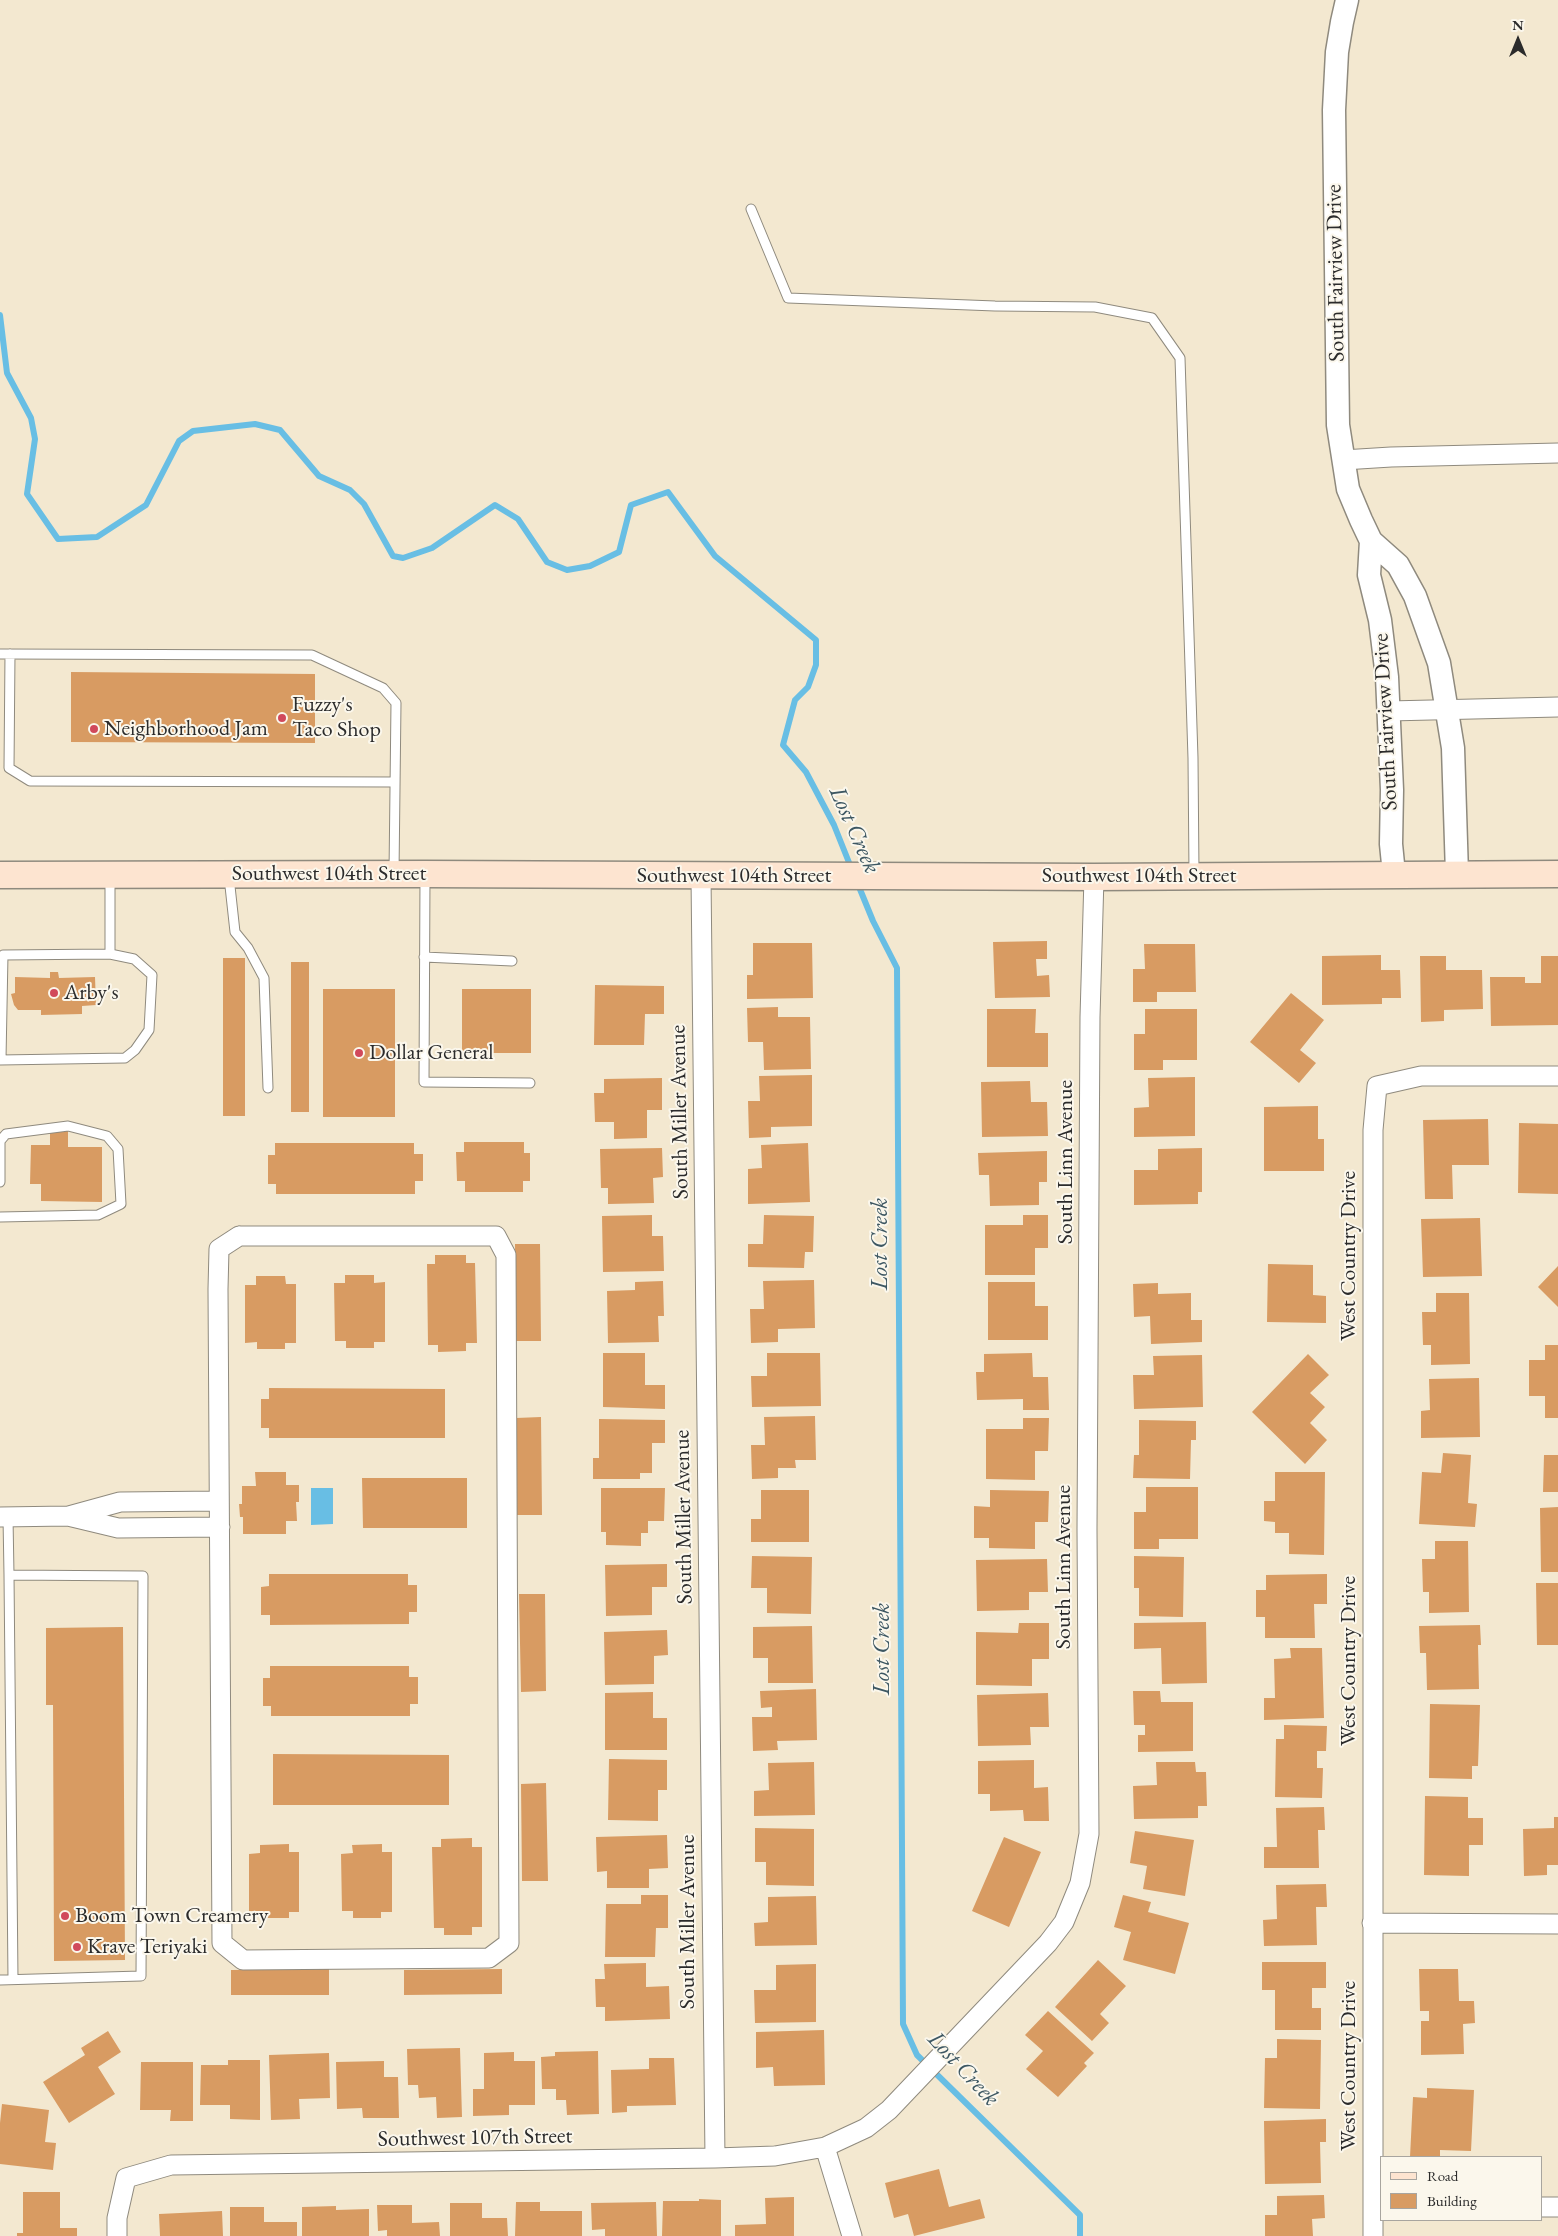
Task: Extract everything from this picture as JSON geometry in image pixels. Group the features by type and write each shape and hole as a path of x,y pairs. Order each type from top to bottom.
{"main road":[{"name":"Southwest 104th Street","path":"0,875 425,874 1094,877 1558,874"}],"street":[{"name":"South Fairview Drive","path":"1348,0 1337,52 1334,110 1338,425 1348,489 1371,541 1398,565 1415,596 1439,663 1453,748 1457,874"},
{"path":"1343,460 1391,457 1558,454"},
{"name":"South Fairview Drive","path":"1371,541 1369,575 1381,628 1389,712 1392,790 1391,844 1394,874"},
{"path":"1389,712 1558,708"},
{"name":"South Miller Avenue","path":"701,876 714,2158"},
{"name":"South Linn Avenue","path":"825,2147 866,2128 889,2110 1048,1943 1064,1922 1080,1883 1089,1834 1087,1530 1090,1017 1094,877"},
{"name":"West Country Drive","path":"1372,2236 1377,2207 1372,1923 1373,1130 1377,1086 1421,1076 1558,1076"},
{"path":"239,1236 496,1236 506,1255 509,1943 489,1958 243,1960 222,1942 219,1501 219,1249 239,1236"},
{"path":"4,1517 68,1516 120,1502 219,1501"},
{"path":"68,1516 118,1528 220,1527"},
{"path":"1372,1923 1558,1924"},
{"path":"825,2147 852,2236"},
{"name":"Southwest 107th Street","path":"117,2236 117,2218 126,2178 171,2165 714,2158 775,2156 825,2147"},
{"path":"1543,2207 1558,2207"}],"lane":[{"path":"750,209 788,298 995,306 1095,307 1152,318 1180,358 1193,758 1194,876"},
{"path":"0,654 312,656 382,688 396,703 394,874"},
{"path":"10,654 9,768 30,781 395,782"},
{"path":"425,874 424,1082 530,1083"},
{"path":"110,875 110,954"},
{"path":"229,875 235,932 248,948 264,978 268,1088"},
{"path":"110,954 134,959 152,975 149,1030 135,1050 126,1058 1,1059 3,955 110,954"},
{"path":"424,957 512,962"},
{"path":"0,1182 0,1141 6,1134 68,1126 107,1136 118,1149 120,1204 98,1215 0,1217"},
{"path":"4,1517 9,1575 13,1979"},
{"path":"0,1980 142,1976 143,1576 9,1575"},
{"path":"0,1780 11,1780"}],"water":[{"path":"311,1488 333,1488 333,1524 311,1525"}],"building":[{"path":"71,672 315,674 315,743 71,742"},
{"path":"1047,941 1047,959 1036,959 1037,976 1049,975 1050,997 995,998 993,942"},
{"path":"753,943 812,943 813,998 747,999 747,975 753,975"},
{"path":"1144,944 1195,944 1196,992 1157,992 1157,1002 1133,1002 1133,969 1145,969"},
{"path":"1381,955 1381,970 1400,970 1401,998 1382,998 1382,1004 1322,1005 1322,956"},
{"path":"1420,956 1446,956 1446,970 1482,970 1483,1009 1444,1010 1444,1021 1421,1022"},
{"path":"1541,956 1558,956 1558,1025 1491,1026 1490,977 1525,977 1525,983 1541,983"},
{"path":"223,958 245,958 245,1116 223,1116"},
{"path":"291,962 309,962 309,1112 291,1112"},
{"name":"Arby's","path":"50,972 58,972 59,978 95,977 96,1005 82,1006 82,1014 41,1015 41,1010 18,1010 14,1005 11,994 15,993 15,977 50,978"},
{"path":"595,985 664,986 664,1014 645,1014 644,1045 594,1045"},
{"name":"Dollar General","path":"323,989 395,989 395,1117 323,1117"},
{"path":"462,989 531,989 531,1053 462,1053"},
{"path":"1291,993 1324,1020 1300,1050 1316,1063 1299,1083 1250,1042"},
{"path":"778,1007 778,1017 810,1017 811,1069 764,1070 763,1042 748,1042 747,1008"},
{"path":"987,1009 1036,1009 1035,1033 1048,1033 1048,1067 987,1067"},
{"path":"1145,1009 1197,1009 1197,1060 1163,1060 1163,1070 1134,1070 1134,1034 1145,1034"},
{"path":"812,1075 812,1126 771,1127 771,1137 749,1138 748,1101 760,1101 759,1076"},
{"path":"1195,1077 1195,1136 1134,1137 1134,1108 1149,1107 1148,1078"},
{"path":"662,1078 662,1110 647,1110 647,1138 614,1139 614,1122 595,1122 594,1093 604,1093 604,1079"},
{"path":"1030,1081 1031,1102 1047,1102 1048,1136 982,1137 981,1082"},
{"path":"1318,1106 1318,1139 1324,1139 1324,1171 1264,1171 1264,1107"},
{"path":"1488,1119 1489,1165 1452,1165 1453,1199 1425,1199 1423,1120"},
{"path":"1519,1123 1558,1124 1558,1194 1518,1193"},
{"path":"50,1131 68,1131 68,1147 102,1147 102,1202 41,1201 41,1184 30,1184 31,1145 50,1145"},
{"path":"464,1142 524,1142 524,1153 530,1153 530,1181 523,1181 523,1192 465,1192 465,1181 457,1181 456,1152 464,1152"},
{"path":"275,1143 414,1143 414,1154 423,1154 423,1181 415,1181 415,1194 276,1194 276,1184 268,1184 268,1155 275,1155"},
{"path":"808,1143 810,1202 748,1204 748,1169 762,1168 761,1145"},
{"path":"662,1148 663,1177 653,1178 654,1203 608,1204 608,1188 601,1188 600,1149"},
{"path":"1202,1148 1202,1192 1198,1192 1198,1204 1134,1205 1134,1170 1158,1170 1158,1149"},
{"path":"1047,1151 1047,1182 1039,1182 1039,1205 990,1206 989,1175 979,1175 978,1153"},
{"path":"652,1215 652,1236 663,1236 664,1271 603,1272 602,1216"},
{"path":"764,1215 814,1216 813,1252 805,1252 804,1268 748,1267 748,1244 763,1244"},
{"path":"1023,1215 1048,1215 1048,1248 1035,1248 1035,1275 985,1275 985,1225 1023,1225"},
{"path":"1480,1218 1482,1276 1423,1277 1421,1219"},
{"path":"515,1244 540,1244 541,1341 516,1341"},
{"path":"435,1255 466,1255 466,1263 475,1263 477,1343 466,1343 466,1351 438,1352 438,1345 428,1345 427,1264 435,1264"},
{"path":"1268,1264 1313,1265 1313,1295 1326,1296 1326,1323 1267,1322"},
{"path":"1558,1266 1558,1307 1538,1287"},
{"path":"345,1275 374,1275 374,1283 385,1282 385,1342 374,1342 374,1348 346,1348 346,1341 335,1341 334,1283 345,1283"},
{"path":"256,1276 285,1276 286,1284 296,1284 296,1343 285,1343 285,1349 257,1349 257,1342 245,1343 245,1285 256,1285"},
{"path":"814,1280 815,1328 778,1329 778,1342 751,1343 750,1309 764,1309 763,1281"},
{"path":"663,1281 664,1316 658,1316 659,1342 608,1343 607,1291 635,1290 635,1282"},
{"path":"988,1282 1035,1282 1035,1306 1048,1306 1048,1340 988,1340"},
{"path":"1158,1283 1158,1294 1191,1293 1191,1320 1202,1320 1202,1342 1151,1344 1150,1316 1134,1317 1133,1284"},
{"path":"1436,1293 1469,1293 1470,1364 1431,1365 1431,1345 1423,1345 1422,1312 1436,1312"},
{"path":"1545,1345 1558,1345 1558,1418 1545,1418 1545,1396 1529,1396 1529,1360 1545,1360"},
{"path":"603,1353 645,1353 645,1385 665,1385 665,1409 603,1407"},
{"path":"767,1353 820,1353 821,1406 752,1407 751,1376 767,1376"},
{"path":"1032,1353 1033,1377 1048,1377 1049,1410 1023,1410 1023,1399 977,1400 976,1372 984,1372 984,1354"},
{"path":"1308,1354 1329,1375 1310,1393 1325,1407 1310,1423 1327,1440 1305,1464 1252,1412"},
{"path":"1202,1355 1203,1407 1134,1409 1133,1375 1154,1375 1153,1356"},
{"path":"1479,1378 1480,1437 1421,1438 1421,1411 1430,1410 1429,1379"},
{"path":"269,1388 445,1389 445,1438 269,1438 269,1428 261,1428 261,1399 269,1399"},
{"path":"815,1416 816,1460 795,1460 796,1468 778,1468 778,1478 752,1479 751,1445 765,1445 764,1417"},
{"path":"541,1417 542,1515 517,1515 516,1418"},
{"path":"1023,1418 1049,1418 1048,1451 1035,1451 1035,1480 986,1479 986,1429 1023,1429"},
{"path":"599,1419 665,1420 665,1443 652,1443 652,1473 640,1473 640,1479 593,1479 593,1458 599,1458"},
{"path":"1139,1420 1196,1421 1196,1440 1191,1440 1190,1479 1133,1478 1134,1455 1139,1455"},
{"path":"1443,1453 1471,1455 1468,1503 1477,1504 1475,1527 1419,1524 1422,1472 1441,1473"},
{"path":"1544,1455 1558,1455 1558,1492 1543,1492"},
{"path":"255,1472 286,1472 286,1485 299,1485 299,1502 296,1502 297,1521 286,1521 286,1534 243,1534 243,1517 240,1517 239,1504 242,1504 242,1486 256,1486"},
{"path":"1275,1472 1325,1472 1324,1555 1289,1554 1289,1533 1275,1533 1275,1522 1264,1521 1264,1501 1275,1501"},
{"path":"362,1478 467,1478 467,1528 363,1528"},
{"path":"1146,1487 1198,1487 1198,1539 1159,1539 1159,1549 1134,1549 1134,1512 1146,1512"},
{"path":"601,1488 665,1488 664,1521 648,1521 648,1533 641,1533 641,1546 606,1545 606,1532 601,1532"},
{"path":"761,1490 809,1490 809,1542 751,1542 751,1519 761,1519"},
{"path":"990,1490 1049,1491 1048,1522 1035,1522 1035,1549 989,1548 989,1538 974,1538 974,1506 990,1507"},
{"path":"1558,1507 1558,1572 1541,1572 1540,1508"},
{"path":"1435,1541 1468,1541 1469,1612 1429,1613 1429,1592 1423,1592 1422,1559 1435,1559"},
{"path":"752,1556 812,1557 811,1614 767,1613 767,1588 751,1588"},
{"path":"1134,1556 1184,1557 1183,1617 1139,1616 1139,1588 1134,1588"},
{"path":"1047,1559 1048,1592 1029,1592 1029,1610 977,1611 976,1560"},
{"path":"667,1564 667,1587 652,1587 652,1615 606,1616 605,1565"},
{"path":"269,1574 408,1574 408,1585 417,1585 417,1612 409,1612 409,1624 270,1625 270,1615 261,1615 261,1587 269,1586"},
{"path":"1327,1574 1327,1604 1314,1604 1315,1638 1265,1638 1265,1617 1256,1617 1256,1590 1266,1590 1266,1575"},
{"path":"1536,1583 1558,1583 1558,1645 1537,1645"},
{"path":"519,1594 545,1594 546,1691 521,1692"},
{"path":"1206,1622 1207,1683 1162,1684 1161,1648 1134,1649 1134,1623"},
{"path":"1019,1623 1049,1623 1049,1659 1032,1659 1032,1686 976,1685 976,1632 1018,1633"},
{"path":"1480,1625 1481,1645 1478,1645 1479,1689 1427,1690 1426,1653 1420,1653 1419,1626"},
{"path":"812,1626 813,1683 768,1683 768,1658 753,1658 753,1627"},
{"path":"123,1627 125,1960 54,1961 53,1705 46,1705 46,1628"},
{"path":"667,1630 668,1655 654,1656 654,1684 605,1685 604,1632"},
{"path":"1290,1648 1322,1648 1324,1718 1264,1720 1264,1698 1275,1698 1274,1659 1291,1658"},
{"path":"270,1666 409,1666 409,1677 418,1677 418,1704 410,1704 410,1716 271,1716 271,1706 263,1706 263,1678 270,1678"},
{"path":"816,1689 817,1740 777,1741 778,1750 753,1751 752,1717 772,1717 772,1707 761,1708 760,1691"},
{"path":"1133,1691 1160,1691 1161,1702 1193,1702 1193,1751 1138,1752 1138,1735 1145,1735 1145,1725 1134,1725"},
{"path":"653,1692 653,1718 667,1718 667,1750 605,1750 605,1693"},
{"path":"1048,1693 1049,1727 1030,1727 1031,1745 978,1746 977,1695"},
{"path":"1430,1704 1480,1705 1478,1766 1472,1766 1472,1779 1429,1778"},
{"path":"1284,1725 1327,1726 1326,1751 1317,1751 1317,1768 1323,1768 1322,1798 1275,1797 1276,1739 1284,1739"},
{"path":"273,1754 449,1755 449,1805 273,1805"},
{"path":"609,1759 667,1760 667,1790 658,1790 658,1821 608,1820"},
{"path":"1034,1760 1034,1788 1048,1787 1049,1821 1024,1821 1023,1810 990,1811 990,1794 978,1794 978,1761"},
{"path":"814,1762 815,1815 754,1816 754,1791 769,1790 768,1763"},
{"path":"1156,1762 1195,1762 1196,1772 1206,1772 1207,1806 1198,1806 1198,1818 1134,1819 1133,1786 1157,1785"},
{"path":"546,1783 548,1881 522,1881 521,1784"},
{"path":"1425,1796 1468,1797 1468,1818 1483,1818 1483,1845 1469,1845 1469,1876 1424,1875"},
{"path":"1324,1807 1325,1830 1318,1830 1319,1868 1264,1868 1264,1847 1277,1847 1276,1808"},
{"path":"1554,1817 1558,1817 1558,1865 1547,1865 1547,1875 1524,1876 1523,1829 1554,1828"},
{"path":"755,1828 814,1829 814,1886 766,1885 766,1862 755,1862"},
{"path":"1135,1831 1194,1840 1185,1896 1143,1889 1147,1866 1130,1863"},
{"path":"667,1835 668,1868 649,1869 649,1888 607,1888 607,1871 597,1872 596,1837"},
{"path":"1004,1837 1041,1852 1009,1927 972,1911"},
{"path":"472,1838 472,1847 482,1847 482,1927 472,1927 472,1935 444,1935 444,1928 434,1928 432,1847 441,1847 441,1839"},
{"path":"289,1844 289,1852 299,1852 299,1912 289,1912 289,1918 260,1918 260,1911 249,1911 249,1854 260,1853 260,1845"},
{"path":"382,1844 382,1852 392,1852 392,1912 381,1912 381,1918 353,1918 353,1911 342,1911 341,1854 353,1853 352,1845"},
{"path":"1326,1884 1327,1907 1316,1907 1317,1945 1264,1946 1263,1920 1277,1919 1276,1885"},
{"path":"641,1895 668,1895 668,1928 656,1928 655,1957 605,1957 606,1904 641,1904"},
{"path":"1123,1895 1151,1902 1148,1912 1189,1923 1175,1974 1123,1960 1131,1932 1114,1927"},
{"path":"816,1896 817,1945 755,1946 754,1923 768,1922 768,1897"},
{"path":"1098,1960 1126,1986 1100,2014 1109,2023 1092,2041 1055,2007"},
{"path":"1262,1962 1326,1962 1326,1988 1312,1988 1312,2008 1321,2008 1321,2030 1275,2030 1275,1990 1262,1990"},
{"path":"646,1963 646,1987 669,1986 670,2019 605,2021 605,2007 596,2007 595,1979 605,1979 604,1964"},
{"path":"816,1964 816,2022 755,2023 754,1990 776,1990 776,1965"},
{"path":"329,1969 329,1995 231,1995 231,1970"},
{"path":"502,1969 502,1994 404,1995 404,1970"},
{"path":"1419,1969 1458,1969 1459,2001 1474,2001 1475,2023 1463,2024 1464,2054 1421,2055 1421,2021 1429,2021 1429,2011 1420,2011"},
{"path":"1048,2011 1094,2053 1084,2063 1087,2066 1058,2097 1026,2069 1043,2051 1025,2035"},
{"path":"824,2030 825,2085 774,2086 773,2067 756,2068 756,2032"},
{"path":"108,2031 121,2052 98,2067 115,2094 69,2123 43,2082 85,2055 81,2048"},
{"path":"1277,2039 1321,2040 1320,2109 1264,2108 1265,2058 1277,2058"},
{"path":"460,2048 462,2117 437,2118 436,2097 419,2098 418,2085 408,2085 407,2049"},
{"path":"598,2051 599,2114 567,2115 566,2100 556,2100 556,2089 542,2089 541,2057 555,2056 555,2052"},
{"path":"514,2052 514,2061 535,2061 535,2105 509,2105 509,2115 473,2116 473,2089 484,2089 484,2053"},
{"path":"329,2053 330,2098 299,2099 300,2119 271,2120 269,2055"},
{"path":"649,2058 674,2058 676,2105 627,2106 627,2112 612,2113 611,2070 649,2069"},
{"path":"228,2060 260,2060 260,2120 230,2119 230,2105 200,2105 201,2065 228,2065"},
{"path":"384,2061 384,2077 398,2077 399,2118 363,2118 362,2108 337,2109 336,2062"},
{"path":"141,2062 193,2062 193,2121 170,2121 171,2110 140,2110"},
{"path":"1427,2088 1474,2090 1471,2151 1440,2150 1440,2156 1410,2156 1413,2097 1427,2098"},
{"path":"2,2104 49,2110 45,2142 56,2143 53,2170 0,2164"},
{"path":"1326,2119 1326,2142 1320,2142 1321,2183 1265,2184 1264,2121"},
{"path":"939,2169 949,2207 980,2199 985,2218 914,2236 908,2214 894,2218 885,2183"},
{"path":"23,2192 60,2192 60,2228 77,2228 77,2236 17,2236 17,2233 23,2233"},
{"path":"1324,2195 1325,2218 1312,2219 1313,2236 1265,2236 1265,2215 1277,2215 1277,2196"},
{"path":"794,2197 794,2236 735,2236 735,2225 766,2224 765,2198"},
{"path":"699,2199 721,2200 721,2236 662,2236 663,2201 699,2201"},
{"path":"516,2202 540,2202 540,2211 582,2211 582,2236 515,2236"},
{"path":"656,2202 657,2236 605,2236 605,2229 592,2230 591,2203"},
{"path":"450,2203 482,2203 482,2218 507,2218 508,2236 450,2236"},
{"path":"377,2205 412,2205 412,2223 439,2222 440,2236 387,2236 387,2230 378,2231"},
{"path":"336,2206 336,2210 369,2209 369,2236 302,2236 302,2207"},
{"path":"230,2207 264,2207 264,2222 297,2222 297,2236 230,2236"},
{"path":"222,2211 223,2236 160,2236 159,2214"}],"waterway":[{"name":"Lost Creek","path":"0,315 7,373 31,418 35,439 27,494 58,539 97,537 146,505 179,441 193,431 255,424 280,430 319,476 350,490 364,504 393,556 403,558 432,548 495,505 518,519 547,562 567,570 590,566 619,552 631,505 668,492 715,556 816,640 816,665 808,687 795,700 783,745 806,772 834,825 852,870"},
{"name":"Lost Creek","path":"857,882 873,921 897,968 903,2024 917,2055 1080,2215 1080,2236"}],"place":[{"name":"Fuzzy's Taco Shop","path":"282,718"},
{"name":"Neighborhood Jam","path":"94,729"},
{"name":"Arby's","path":"54,993"},
{"name":"Dollar General","path":"359,1053"},
{"name":"Boom Town Creamery","path":"65,1916"},
{"name":"Krave Teriyaki","path":"77,1947"}]}
